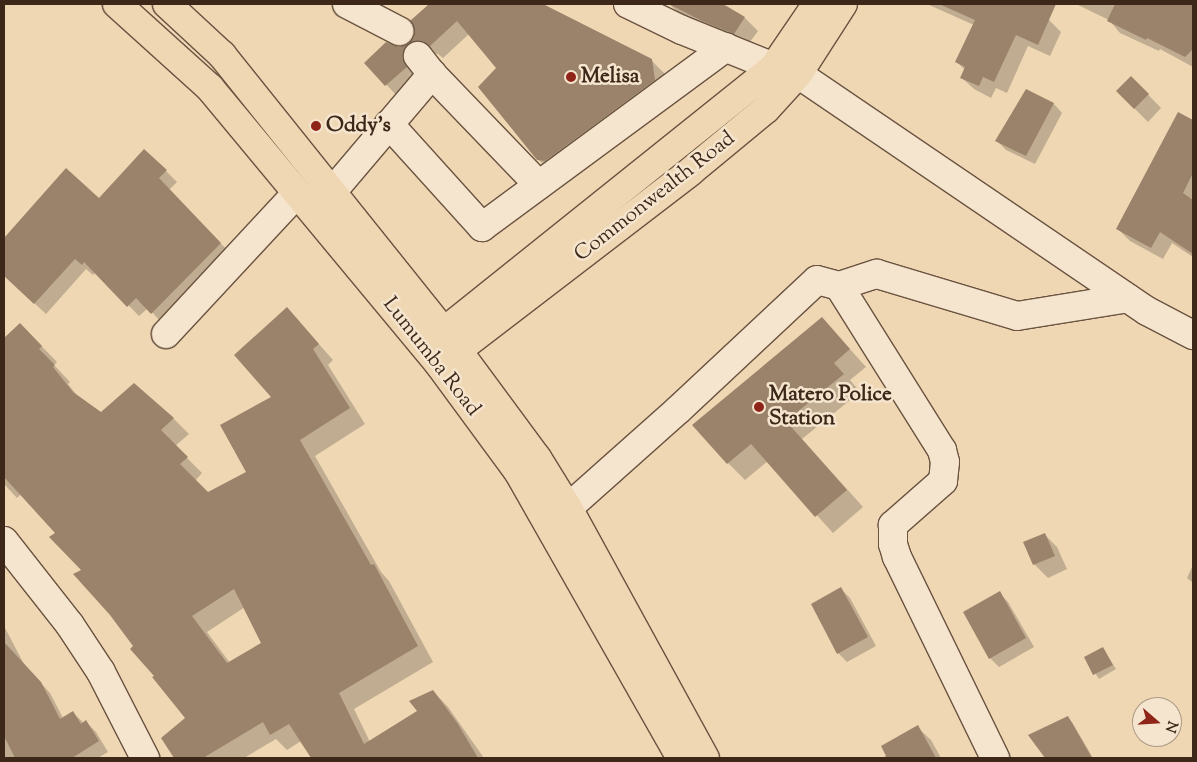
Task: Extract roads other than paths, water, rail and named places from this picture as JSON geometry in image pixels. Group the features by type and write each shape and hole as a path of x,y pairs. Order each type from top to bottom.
{"main road":[{"name":"Lumumba Road","path":"117,4 210,88 297,193 441,348 537,458 568,508 705,758"},
{"name":"Lumumba Road","path":"167,4 222,55 332,192 441,348 519,473 681,758"},
{"name":"Commonwealth Road","path":"441,348 691,172 766,109 817,4"},
{"name":"Commonwealth Road","path":"786,70 843,4"}],"street":[{"path":"347,4 399,31"},
{"path":"628,4 682,30 786,70 1128,298 1193,335"},
{"path":"389,124 482,227 726,48"},
{"path":"332,192 389,124 425,65 539,185"},
{"path":"166,334 297,193"},
{"path":"568,508 678,410 818,280 839,286 877,274 1017,316 1128,298"},
{"path":"839,286 942,450 945,462 943,481 893,525 893,544 897,557 994,758"},
{"path":"4,541 70,625 101,672 145,758"}],"place":[{"name":"Melisa","path":"571,77"},
{"name":"Oddy's","path":"316,126"},
{"name":"Matero Police Station","path":"759,407"}]}
